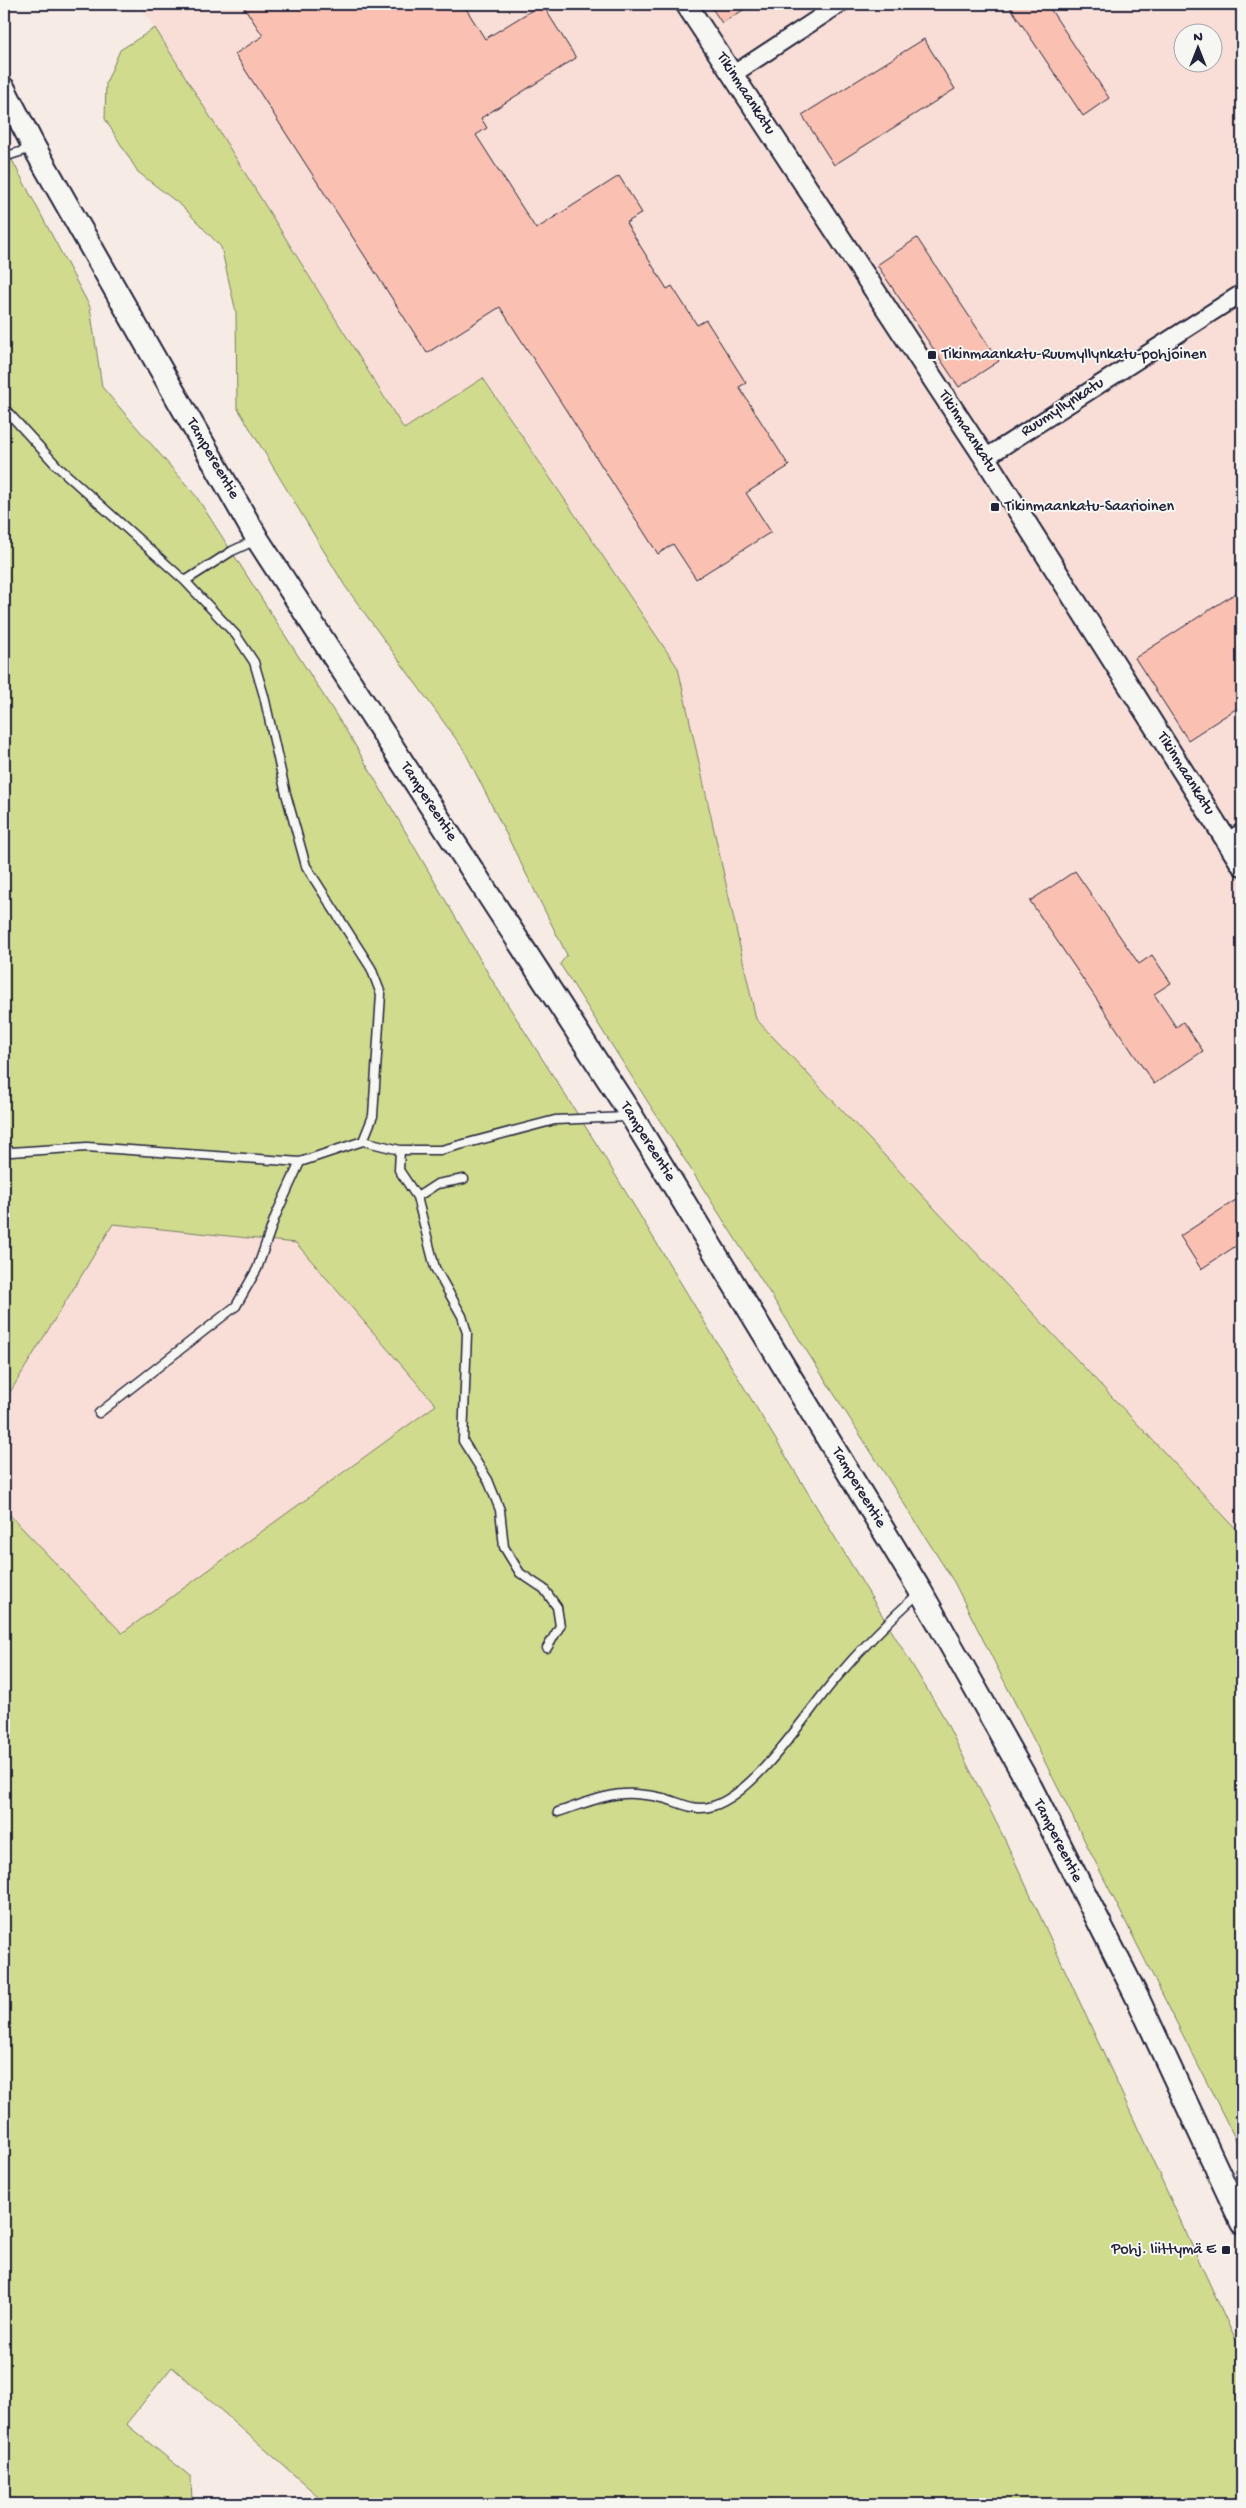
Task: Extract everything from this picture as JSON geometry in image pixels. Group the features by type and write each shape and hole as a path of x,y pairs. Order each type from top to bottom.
{"main road":[{"name":"Tampereentie","path":"4,89 34,147 258,540 632,1116 921,1592 1030,1786 1138,1999 1242,2223"}],"street":[{"name":"Tikinmaankatu","path":"686,4 1235,836 1242,865"},
{"path":"732,75 840,4"},
{"name":"Ruumyllynkatu","path":"985,458 1242,293"}],"lane":[{"path":"4,157 34,147"},
{"path":"4,408 57,466 185,581 236,635 254,662 264,696 286,794 306,866 371,968 382,994 373,1116 363,1141"},
{"path":"185,581 232,550 258,540"},
{"path":"4,1146 11,1152 87,1147 300,1162 363,1141 400,1150 441,1150 555,1120 632,1116"},
{"path":"400,1150 399,1170 417,1197 435,1268 462,1316 468,1333 463,1441 488,1480 500,1510 504,1547 520,1573 544,1589 557,1607 560,1626 548,1648"},
{"path":"98,1414 236,1306 257,1269 275,1217 300,1162"},
{"path":"417,1197 437,1184 464,1179"},
{"path":"558,1812 610,1796 632,1794 658,1796 693,1808 711,1807 731,1799 753,1781 834,1682 892,1617 921,1592"}],"shaded area":[{"path":"138,4 1242,4 1242,1535 756,1019 678,668 484,378 405,429 155,28"},
{"path":"113,1224 296,1243 436,1405 122,1634 4,1509 4,1402"}],"green space":[{"path":"155,28 404,429 483,378 678,668 756,1019 1242,1535 1242,2152 954,1582 560,964 567,955 464,750 345,586 237,407 236,312 221,247 183,207 138,172 105,119 106,83 120,50"},
{"path":"4,145 90,307 102,387 196,496 352,740 492,980 599,1148 942,1714 1005,1840 1242,2354 1242,2504 327,2504 172,2367 126,2424 191,2477 192,2504 4,2504 4,1509 122,1633 436,1405 296,1243 113,1224 4,1402"}],"building":[{"path":"242,4 463,4 485,39 542,4 576,58 481,118 487,128 476,135 536,229 619,176 642,213 626,223 667,289 672,286 697,325 706,320 746,383 739,387 789,466 746,493 771,532 696,579 673,544 658,554 500,307 427,353 235,54 263,36"},
{"path":"709,4 753,4 722,23"},
{"path":"1008,4 1047,4 1109,98 1083,116"},
{"path":"924,39 955,89 834,165 802,115"},
{"path":"917,238 999,361 959,387 877,265"},
{"path":"1242,589 1242,705 1188,740 1135,658"},
{"path":"1075,871 1139,964 1152,955 1171,983 1154,994 1176,1027 1183,1022 1203,1051 1154,1084 1030,901"},
{"path":"1242,1196 1242,1242 1201,1269 1180,1236"}],"place":[{"name":"Tikinmaankatu-Ruumyllynkatu-pohjoinen","path":"932,355"},
{"name":"Tikinmaankatu-Saarioinen","path":"995,507"},
{"name":"Pohj. liittymä E","path":"1226,2250"}]}
